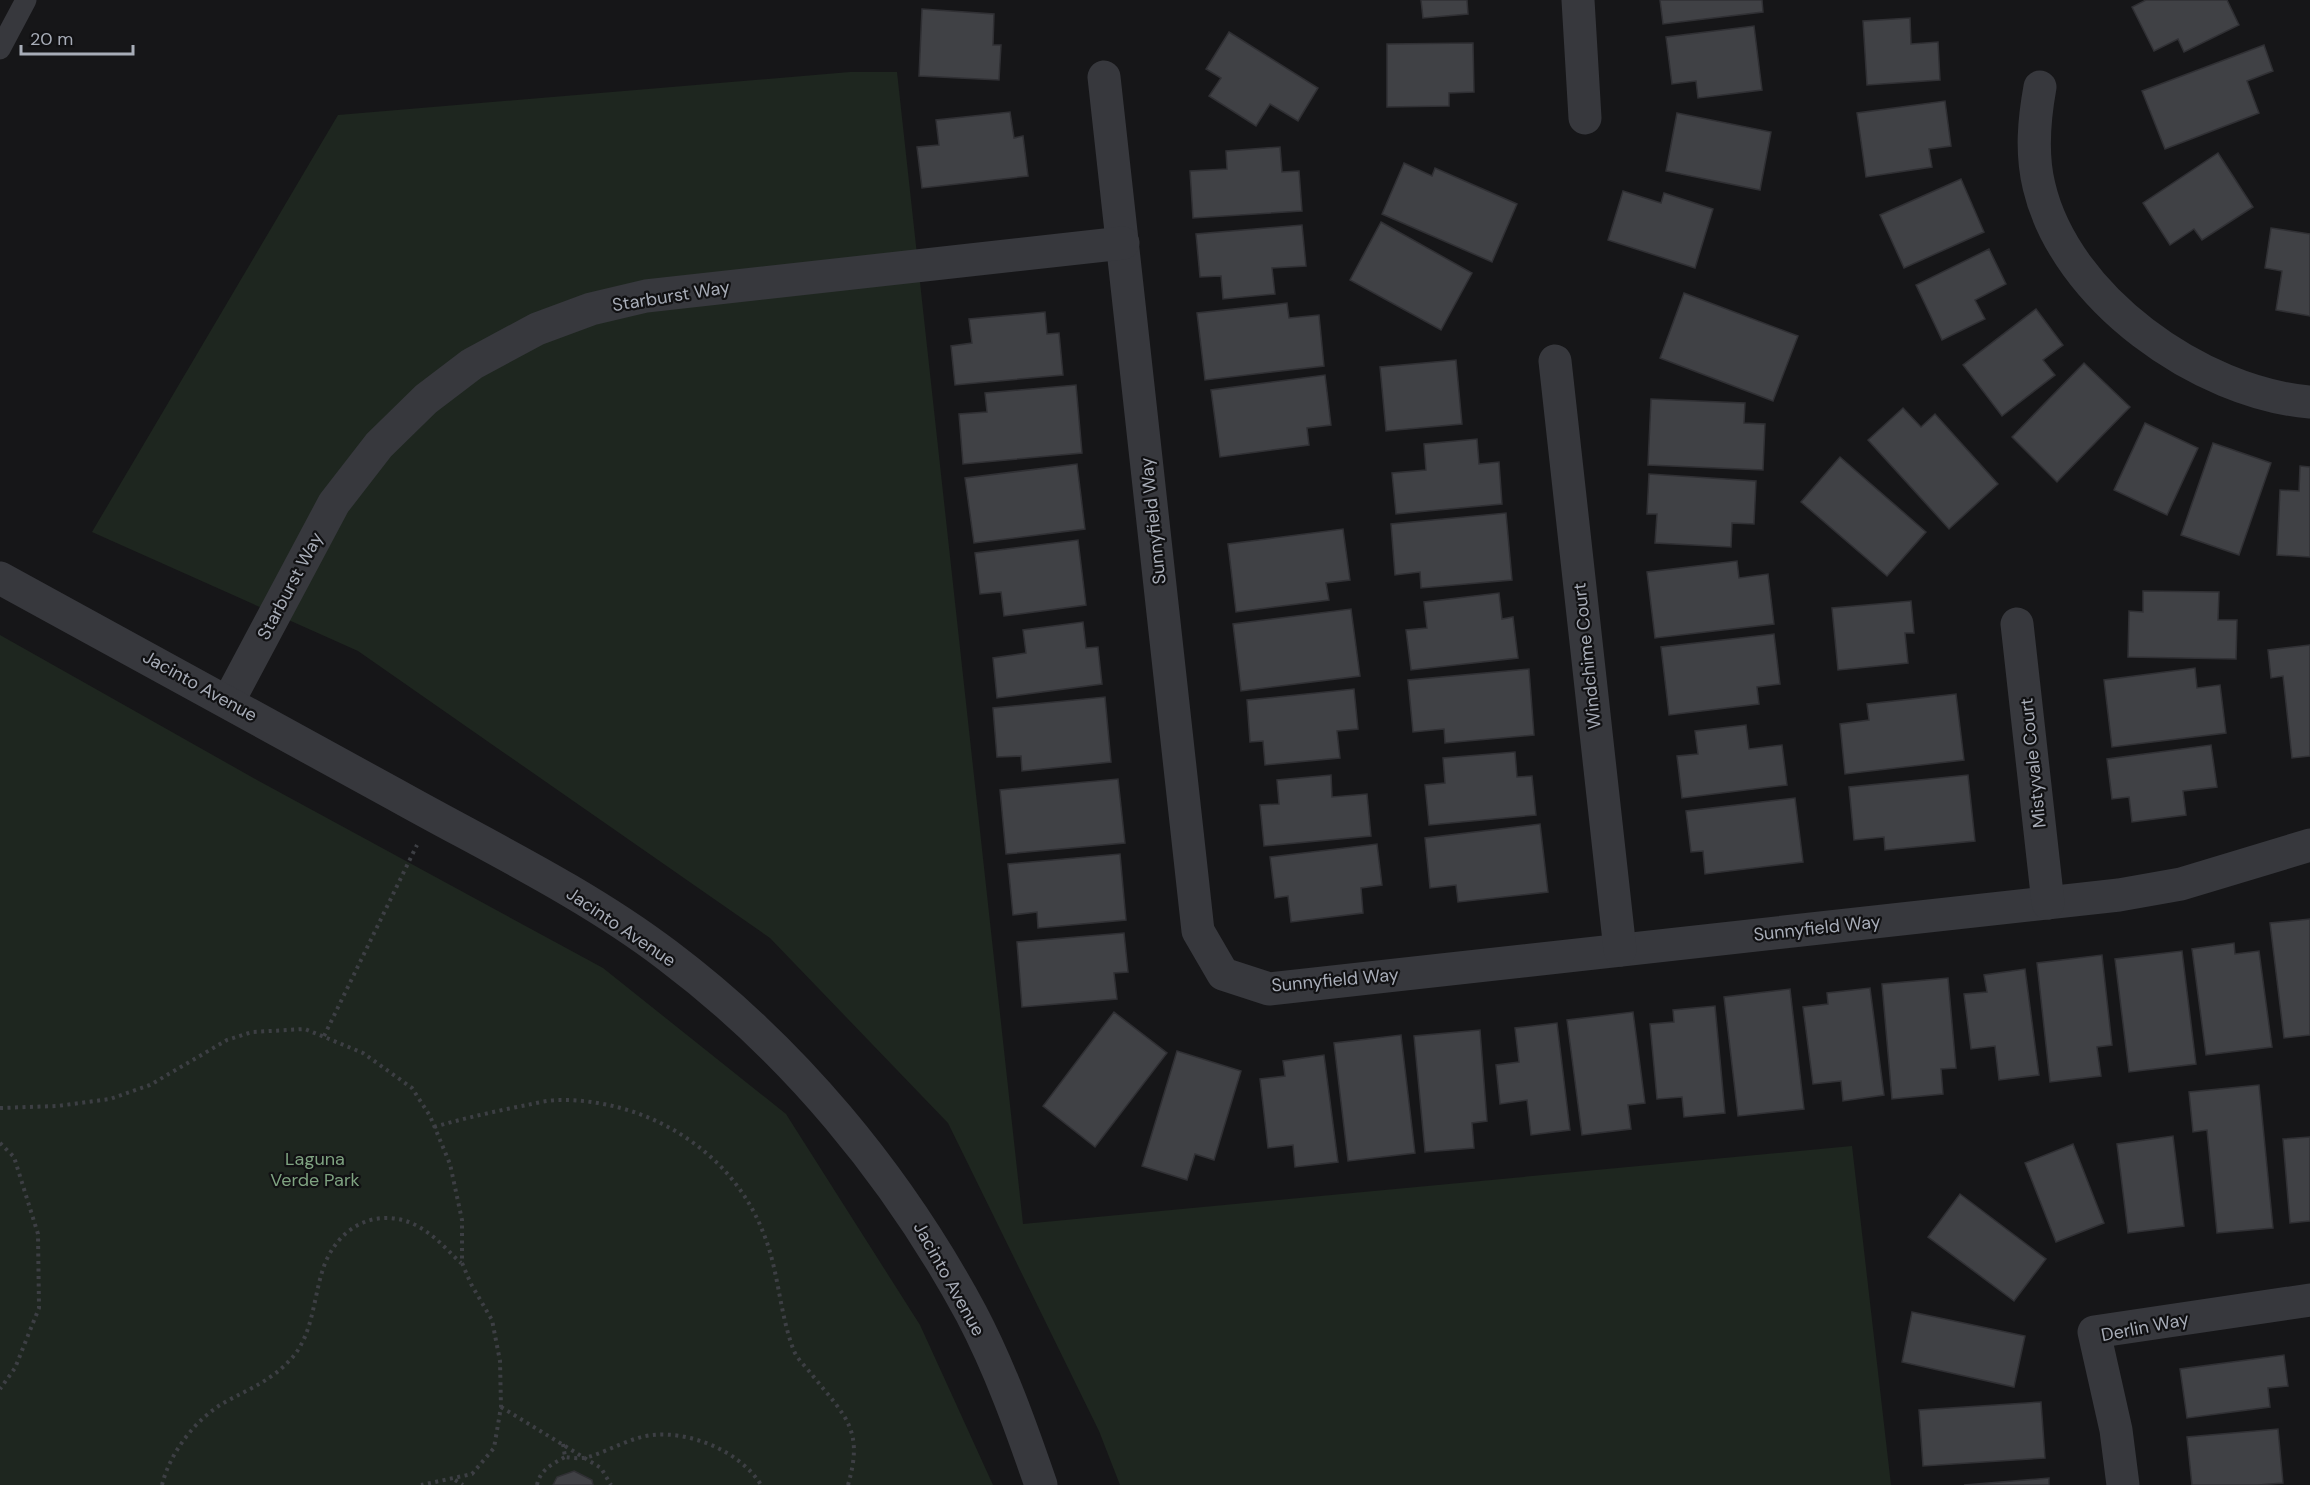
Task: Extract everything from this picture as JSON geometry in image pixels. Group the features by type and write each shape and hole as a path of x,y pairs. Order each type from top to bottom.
{"street":[{"path":"1578,0 1585,118"},
{"name":"Sunnyfield Way","path":"1104,77 1198,931 1223,974 1269,989 2119,895 2181,884 2310,845"},
{"path":"2040,87 2034,118 2033,152 2039,187 2056,230 2071,257 2097,290 2122,316 2154,341 2195,366 2228,381 2273,396 2310,402"},
{"name":"Starburst Way","path":"228,702 334,503 379,445 426,399 472,364 537,329 591,309 646,296 1123,243"},
{"name":"Windchime Court","path":"1555,361 1620,950"},
{"name":"Jacinto Avenue","path":"0,578 590,903 667,955 738,1013 803,1077 852,1133 916,1219 971,1314 1010,1398 1041,1485"},
{"name":"Mistyvale Court","path":"2017,624 2048,903"},
{"name":"Derlin Way","path":"2123,1485 2116,1430 2094,1332 2310,1300"}],"lane":[{"path":"0,49 26,0"}],"path":[{"path":"324,1036 412,855"},
{"path":"0,1108 57,1106 110,1099 150,1085 227,1040 252,1032 305,1029 363,1053 412,1088 434,1127 450,1164 462,1220 462,1263 471,1284 492,1320 500,1361 501,1407 494,1448 472,1474 421,1485"},
{"path":"434,1127 478,1114 557,1099 612,1104 669,1126 714,1158 741,1191 763,1231 795,1352 842,1412 853,1432 855,1461 848,1485"},
{"path":"0,1143 14,1156 38,1234 39,1308 15,1368 0,1389"},
{"path":"162,1485 166,1468 199,1420 225,1401 262,1384 292,1358 303,1340 327,1261 339,1241 352,1229 370,1218 400,1219 427,1232 462,1263"},
{"path":"501,1407 601,1468 611,1485"},
{"path":"537,1485 548,1465 565,1457 586,1458 652,1435 686,1436 720,1450 740,1461 761,1485"},
{"path":"563,1444 565,1457"},
{"path":"454,1479 463,1485"}],"green space":[{"path":"850,72 897,72 1023,1224 1852,1146 1891,1485 1120,1485 1099,1431 948,1123 770,938 358,651 92,532 338,115"},
{"name":"Laguna Verde Park","path":"0,635 257,780 603,968 786,1114 920,1325 993,1485 0,1485"}],"building":[{"path":"1421,0 1467,0 1468,14 1423,18"},
{"path":"1660,0 1762,0 1763,12 1663,24"},
{"path":"2146,0 2227,0 2239,25 2184,52 2178,39 2154,51 2132,7"},
{"path":"922,9 994,14 993,45 1001,45 999,80 919,76"},
{"path":"1910,18 1911,44 1938,42 1940,80 1867,85 1863,21"},
{"path":"1754,26 1762,90 1698,98 1696,81 1672,84 1666,37"},
{"path":"1229,32 1318,88 1298,121 1270,104 1256,126 1209,96 1221,78 1206,69"},
{"path":"1473,43 1474,92 1449,93 1449,106 1387,107 1387,44"},
{"path":"2264,45 2273,71 2247,81 2259,113 2165,149 2142,91"},
{"path":"1945,101 1951,146 1929,149 1932,167 1866,177 1857,113"},
{"path":"1010,112 1014,138 1023,136 1028,176 922,188 917,147 939,145 936,120"},
{"path":"1677,113 1771,132 1760,190 1666,171"},
{"path":"1280,147 1282,172 1299,171 1302,211 1193,218 1190,171 1227,169 1226,151"},
{"path":"2218,153 2253,207 2202,240 2194,229 2170,245 2143,203"},
{"path":"1404,163 1432,176 1435,168 1517,204 1492,262 1382,214"},
{"path":"1961,179 1984,232 1904,268 1880,215"},
{"path":"1623,191 1661,203 1664,193 1713,209 1695,268 1608,240"},
{"path":"1381,222 1472,273 1441,330 1350,280"},
{"path":"1302,225 1306,266 1272,268 1275,294 1223,299 1221,276 1200,277 1196,234"},
{"path":"2271,228 2310,234 2310,316 2276,310 2282,271 2265,268"},
{"path":"1989,249 2006,284 1975,300 1985,319 1942,340 1916,285"},
{"path":"1684,293 1798,336 1773,401 1660,358"},
{"path":"1287,303 1289,318 1319,315 1324,366 1205,380 1197,313"},
{"path":"2036,309 2063,345 2043,360 2055,375 2002,416 1963,365"},
{"path":"1045,312 1047,334 1059,333 1063,375 955,385 951,346 972,343 969,319"},
{"path":"1456,360 1462,424 1386,431 1380,367"},
{"path":"2084,363 2130,407 2057,482 2012,437"},
{"path":"1325,375 1331,425 1307,428 1309,445 1220,457 1211,390"},
{"path":"1076,385 1082,453 963,464 959,414 987,412 985,393"},
{"path":"1651,399 1745,403 1744,423 1765,424 1763,470 1648,465"},
{"path":"1903,408 1921,427 1935,414 1998,484 1949,529 1868,440"},
{"path":"2145,423 2198,448 2167,515 2114,490"},
{"path":"1477,439 1479,464 1499,462 1502,504 1396,514 1392,473 1426,470 1424,444"},
{"path":"2213,443 2271,463 2239,555 2181,535"},
{"path":"1840,457 1926,532 1887,576 1801,502"},
{"path":"1077,464 1085,529 974,543 965,478"},
{"path":"2300,466 2310,467 2310,557 2277,555 2280,490 2299,491"},
{"path":"1649,474 1756,481 1754,524 1732,523 1731,547 1655,543 1657,514 1647,514"},
{"path":"1506,513 1512,580 1421,588 1420,572 1395,575 1391,524"},
{"path":"1343,529 1350,580 1326,583 1329,600 1236,612 1228,544"},
{"path":"1078,540 1086,605 1004,616 1001,592 980,594 975,553"},
{"path":"1737,561 1739,578 1768,574 1774,624 1655,638 1647,572"},
{"path":"2143,591 2219,592 2218,620 2237,620 2236,659 2128,657 2129,611 2143,612"},
{"path":"1499,593 1502,619 1513,617 1518,658 1411,670 1406,630 1427,628 1424,602"},
{"path":"1911,601 1914,633 1905,633 1908,663 1838,670 1832,608"},
{"path":"1351,609 1360,676 1241,691 1233,624"},
{"path":"1083,622 1086,648 1098,647 1102,684 997,698 993,658 1026,653 1023,630"},
{"path":"1774,634 1780,684 1757,687 1759,704 1669,715 1661,647"},
{"path":"2310,645 2310,756 2292,758 2283,676 2271,678 2268,650"},
{"path":"2195,668 2197,688 2220,685 2226,733 2112,747 2104,680"},
{"path":"1529,669 1534,735 1445,743 1444,729 1413,732 1408,680"},
{"path":"1354,689 1358,729 1337,731 1340,758 1265,765 1263,741 1250,742 1247,700"},
{"path":"1956,694 1964,760 1845,774 1840,724 1869,720 1867,704"},
{"path":"1105,697 1111,762 1022,771 1021,756 997,757 993,708"},
{"path":"1746,725 1749,749 1782,745 1787,785 1682,798 1677,756 1698,754 1695,731"},
{"path":"2211,745 2217,787 2183,791 2186,815 2132,822 2129,797 2112,799 2107,759"},
{"path":"1515,752 1517,777 1532,776 1536,815 1429,825 1425,785 1445,783 1443,758"},
{"path":"1331,775 1332,797 1367,794 1371,836 1264,846 1260,805 1279,804 1277,780"},
{"path":"1968,775 1975,841 1885,850 1884,837 1854,840 1849,787"},
{"path":"1118,779 1125,843 1006,854 1000,790"},
{"path":"1795,798 1803,862 1705,874 1703,851 1691,852 1686,811"},
{"path":"1540,824 1548,892 1458,902 1456,885 1430,888 1425,838"},
{"path":"1377,844 1382,885 1361,888 1363,913 1291,922 1288,896 1275,898 1270,857"},
{"path":"1120,854 1126,920 1038,928 1037,912 1013,915 1008,864"},
{"path":"2310,919 2310,1035 2284,1038 2270,923"},
{"path":"1124,933 1128,972 1114,973 1117,999 1022,1007 1017,942"},
{"path":"2234,943 2235,954 2259,951 2272,1047 2206,1055 2192,949"},
{"path":"2182,951 2196,1064 2129,1072 2115,959"},
{"path":"2102,955 2112,1045 2097,1047 2101,1076 2050,1082 2037,963"},
{"path":"2025,969 2039,1075 1999,1080 1995,1046 1971,1049 1964,994 1987,992 1984,975"},
{"path":"1948,978 1956,1068 1941,1069 1943,1094 1892,1099 1882,984"},
{"path":"1870,988 1884,1095 1843,1101 1841,1081 1813,1084 1803,1007 1828,1004 1827,993"},
{"path":"1790,989 1804,1109 1738,1116 1724,997"},
{"path":"1715,1006 1725,1113 1684,1117 1682,1097 1657,1099 1650,1024 1674,1022 1673,1010"},
{"path":"1114,1012 1167,1053 1095,1147 1043,1106"},
{"path":"1633,1012 1645,1103 1628,1105 1631,1129 1582,1135 1567,1020"},
{"path":"1557,1023 1570,1130 1531,1135 1527,1100 1500,1104 1496,1065 1519,1062 1515,1028"},
{"path":"1480,1030 1487,1121 1472,1123 1474,1148 1425,1152 1414,1036"},
{"path":"1401,1035 1415,1153 1348,1161 1334,1043"},
{"path":"1177,1051 1241,1071 1214,1160 1195,1154 1187,1180 1142,1166"},
{"path":"1324,1055 1338,1162 1295,1167 1293,1145 1268,1148 1260,1079 1285,1076 1283,1061"},
{"path":"2259,1085 2273,1228 2217,1233 2207,1130 2193,1132 2189,1092"},
{"path":"2173,1136 2184,1226 2128,1233 2117,1144"},
{"path":"2310,1137 2310,1221 2290,1223 2283,1139"},
{"path":"2073,1144 2104,1223 2056,1242 2025,1163"},
{"path":"1960,1194 2046,1259 2014,1301 1928,1237"},
{"path":"1912,1312 2025,1336 2014,1387 1902,1362"},
{"path":"2284,1355 2288,1386 2268,1388 2270,1407 2187,1418 2180,1369"},
{"path":"2041,1402 2045,1458 1923,1466 1919,1410"},
{"path":"2278,1429 2283,1483 2192,1485 2187,1437"},
{"path":"574,1471 592,1480 593,1485 553,1485 557,1477"},
{"path":"2049,1478 2049,1485 1964,1485"}]}
